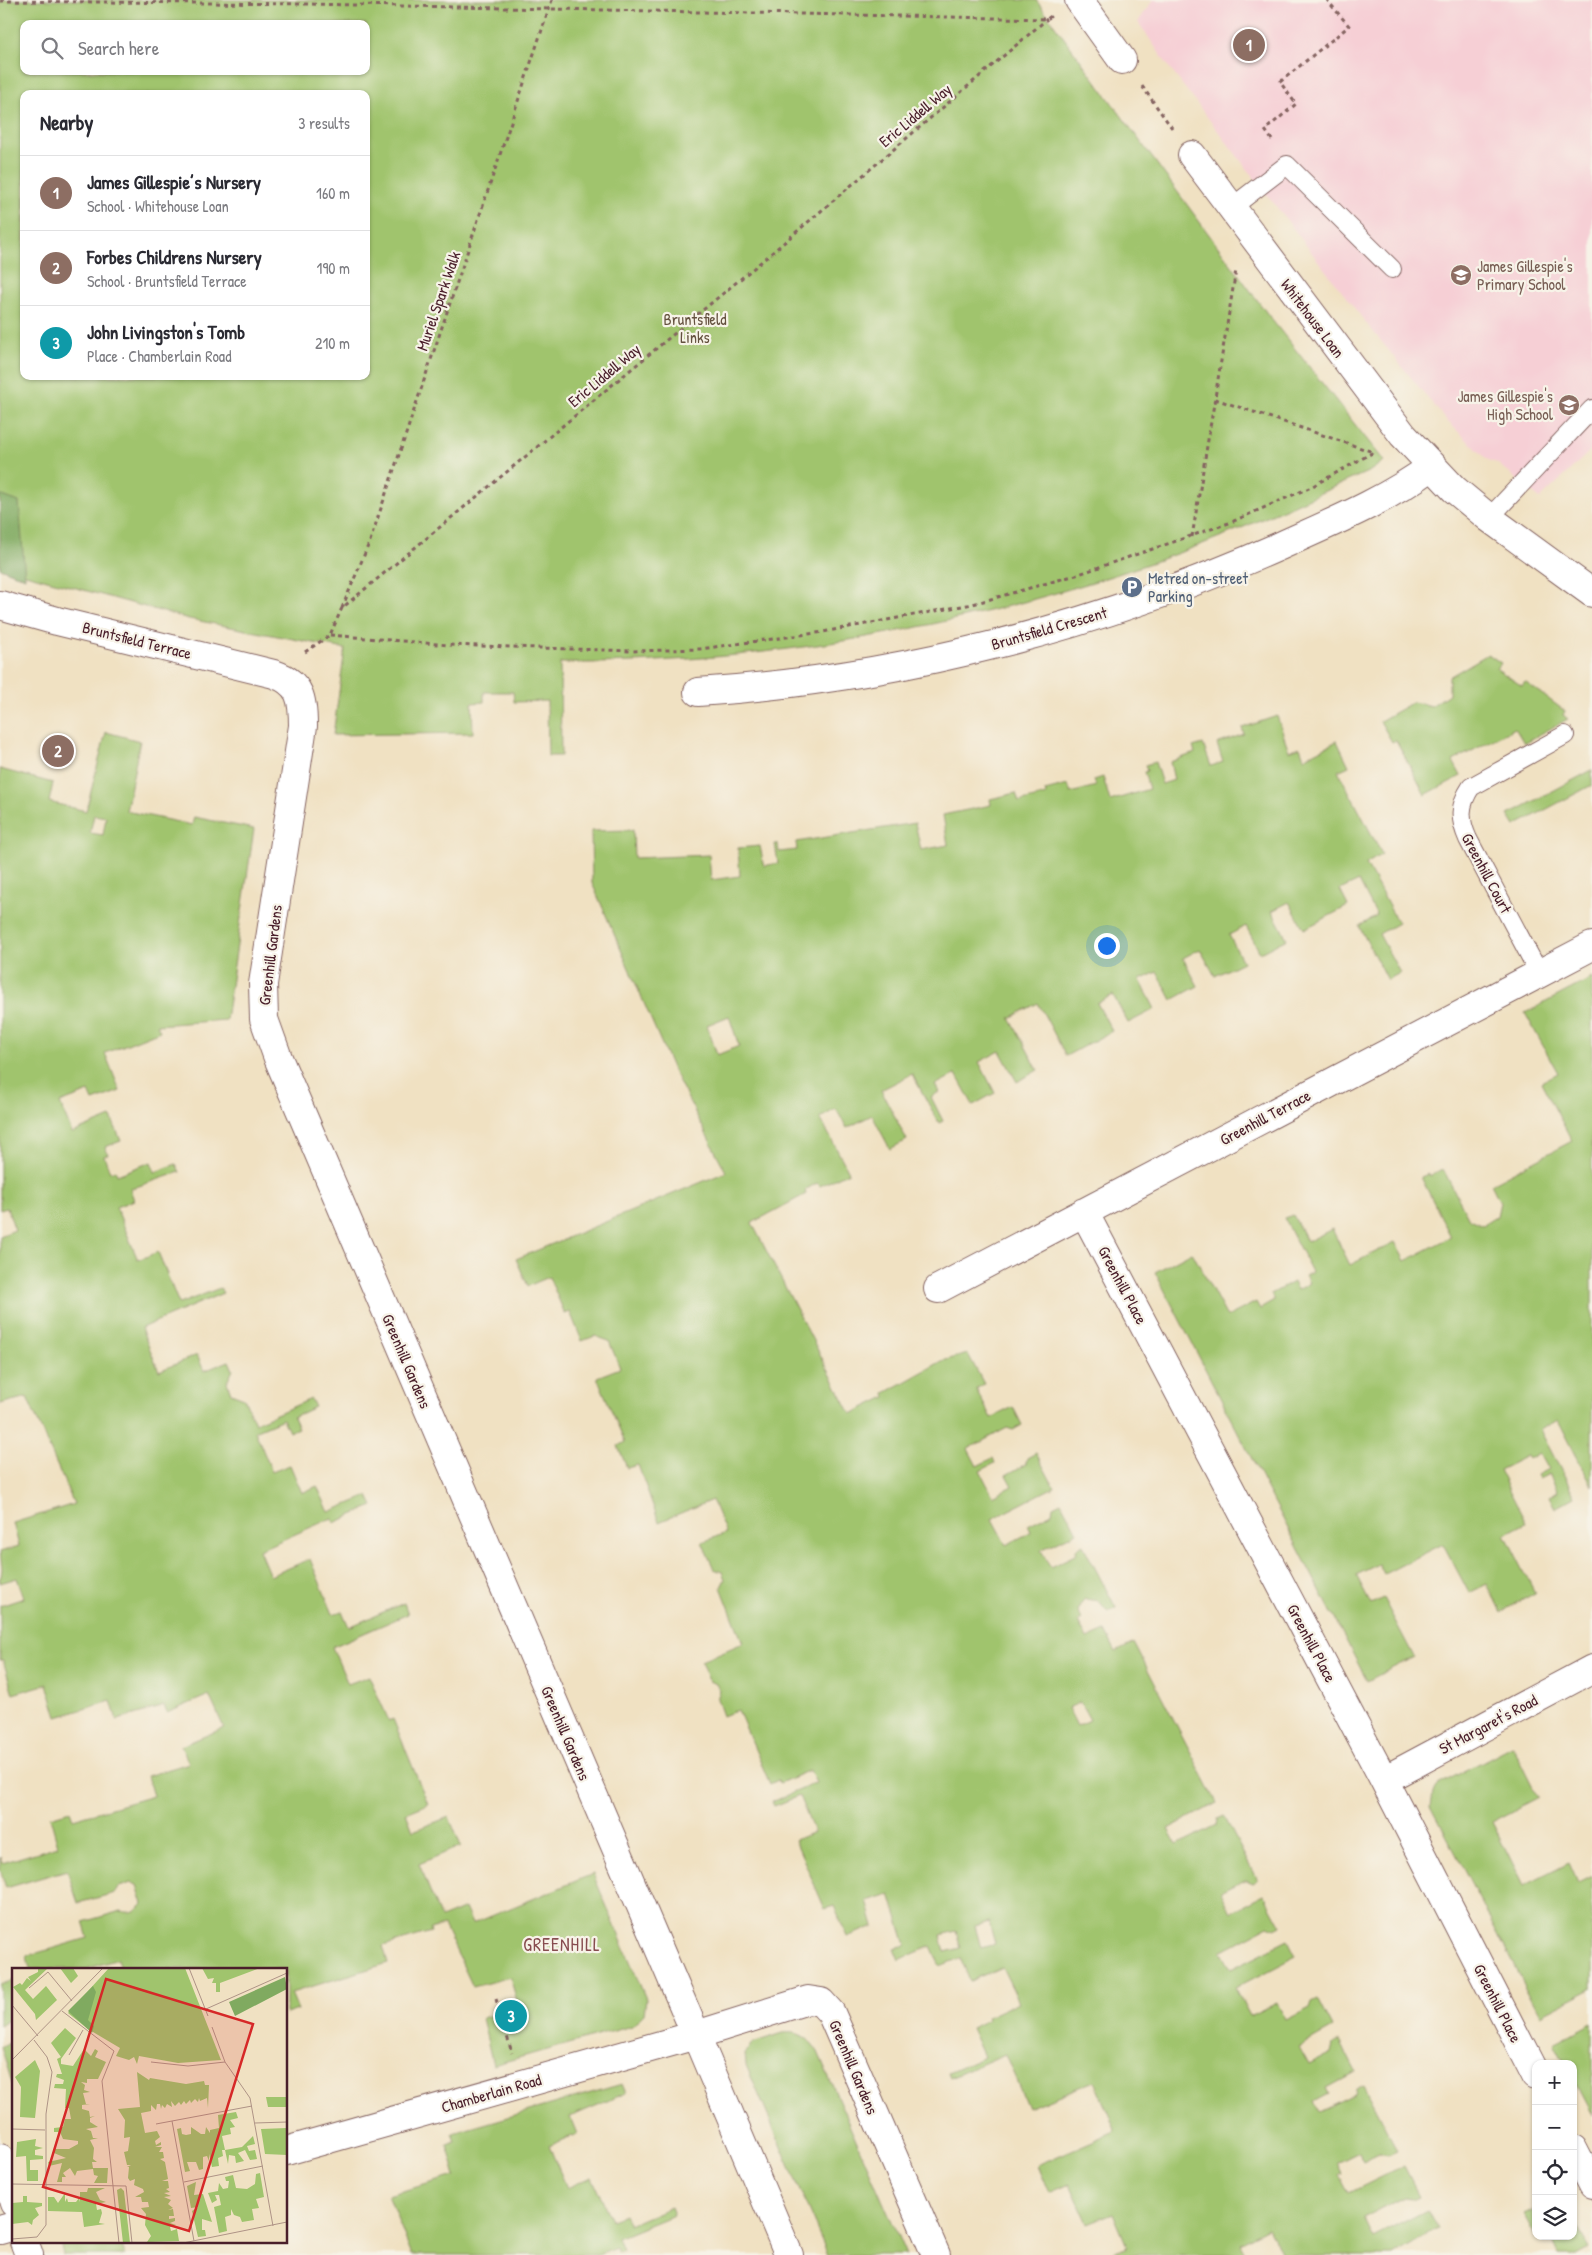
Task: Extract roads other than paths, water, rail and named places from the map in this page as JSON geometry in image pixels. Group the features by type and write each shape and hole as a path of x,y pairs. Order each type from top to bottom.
{"street":[{"path":"1068,6 1122,60"},
{"name":"Whitehouse Loan","path":"1192,155 1403,436 1431,467 1489,518 1592,593"},
{"name":"Bruntsfield Crescent","path":"698,692 772,685 860,672 1003,642 1080,620 1160,595 1229,568 1371,505 1431,467"},
{"name":"Bruntsfield Terrace","path":"0,605 57,621 274,674"},
{"name":"Greenhill Gardens","path":"274,674 285,678 294,685 300,695 303,726 263,984 262,1011 267,1030 788,2255"},
{"name":"Greenhill Terrace","path":"938,1289 1592,946"},
{"name":"Greenhill Place","path":"1084,1212 1384,1780 1532,2068"},
{"name":"St Margaret's Road","path":"1384,1780 1592,1668"},
{"name":"Greenhill Gardens","path":"696,2035 808,2000 821,2002 831,2013 936,2255"},
{"name":"Chamberlain Road","path":"288,2150 696,2035"},
{"path":"1574,2150 1592,2186"},
{"path":"0,2158 12,2197"},
{"path":"24,2242 29,2255"}],"lane":[{"path":"1237,217 1287,165 1392,269"},
{"path":"1489,518 1592,409"},
{"name":"Greenhill Court","path":"1539,973 1468,839 1462,824 1461,811 1464,798 1471,786 1566,734"}],"place":[{"name":"James Gillespie’s Nursery","path":"1249,45"},
{"name":"James Gillespie's Primary School","path":"1461,275"},
{"name":"James Gillespie's High School","path":"1569,405"},
{"name":"Metred on-street Parking","path":"1132,587"},
{"name":"Forbes Childrens Nursery","path":"58,751"},
{"name":"John Livingston's Tomb","path":"511,2016"}],"district":[{"name":"GREENHILL","path":"562,1944"}],"park label":[{"name":"Bruntsfield Links","path":"695,328"}]}
